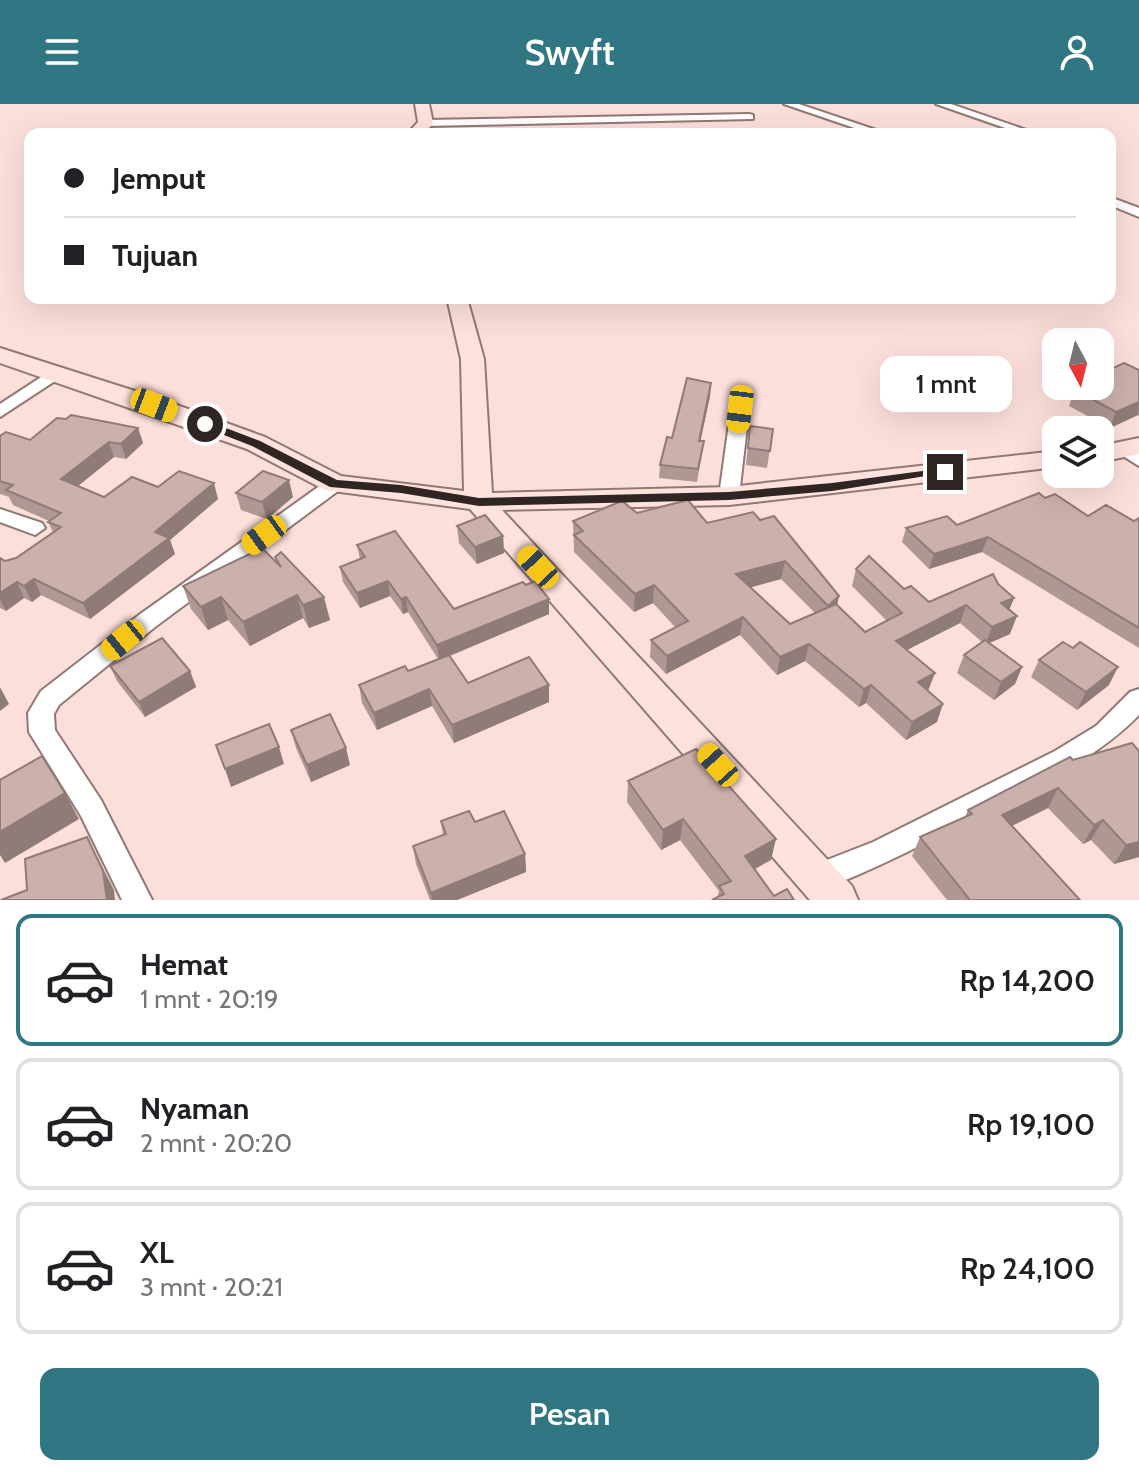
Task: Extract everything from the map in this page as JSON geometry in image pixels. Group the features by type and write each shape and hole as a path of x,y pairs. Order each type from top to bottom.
{"street":[{"path":"422,104 426,110 420,128 494,121 749,117"},
{"path":"627,104 638,128"},
{"path":"789,104 864,128"},
{"path":"808,110 834,104"},
{"path":"941,104 1015,128"},
{"path":"494,121 499,128"},
{"path":"1116,203 1139,213"},
{"path":"459,304 466,325 475,385 475,464 479,502 828,889 883,851 1064,759 1105,733 1139,699"},
{"path":"0,355 154,405 256,443 335,484 401,489 479,502 729,496 832,487 1042,461"},
{"path":"0,412 55,373"},
{"path":"729,496 740,409"},
{"path":"137,900 91,808 42,732 41,713 50,698 147,621 335,484"},
{"path":"0,515 35,528"}],"building":[{"path":"1124,363 1139,370 1139,402 1116,412 1094,400 1114,400 1114,368"},
{"path":"687,378 711,383 699,441 704,441 698,469 660,465 667,437 672,438"},
{"path":"71,415 138,428 121,444 109,442 61,479 104,497 132,477 158,487 179,471 214,483 155,532 169,538 83,603 34,579 24,586 17,582 0,593 0,558 5,561 16,558 61,527 48,522 61,513 6,490 13,485 0,481 0,436 6,432 30,440 57,418 66,419"},
{"path":"750,426 773,429 770,451 748,448"},
{"path":"263,471 289,480 262,502 236,493"},
{"path":"1039,493 1045,498 1055,494 1088,516 1106,505 1134,521 1139,518 1139,628 988,537 934,554 906,528 947,516 957,525"},
{"path":"688,500 707,523 753,512 760,520 774,516 839,596 828,606 785,561 736,574 790,624 836,604 865,632 902,613 856,569 869,556 904,589 911,586 929,602 993,574 998,584 1014,598 1001,603 1017,616 992,627 966,605 896,641 935,673 918,682 943,704 912,722 871,685 864,689 809,644 780,657 743,617 667,656 651,640 688,621 654,585 635,594 574,535 583,531 573,521 622,501 637,513"},
{"path":"485,515 503,536 475,547 457,526"},
{"path":"395,531 454,609 523,582 526,585 535,581 549,599 437,645 406,597 401,599 388,581 357,593 340,567 365,557 357,545"},
{"path":"262,548 281,567 275,557 281,552 324,597 303,605 297,595 243,622 221,597 201,607 183,586"},
{"path":"162,638 190,671 139,702 110,666"},
{"path":"985,640 1022,667 1001,682 964,655"},
{"path":"1063,642 1073,648 1080,642 1118,667 1086,692 1039,660"},
{"path":"449,655 468,683 529,657 549,685 452,725 429,689 374,713 359,685 405,666 408,671"},
{"path":"330,714 346,748 307,765 291,730"},
{"path":"269,724 279,747 225,769 216,745"},
{"path":"1132,743 1139,751 1139,842 1126,845 1103,820 1094,825 1058,788 1002,815 1080,900 970,900 920,837 972,814 968,810 1070,757 1073,760"},
{"path":"696,749 776,839 745,856 774,896 787,889 794,900 712,900 724,894 719,886 731,881 683,819 663,830 628,781"},
{"path":"42,756 65,793 0,832 0,780"},
{"path":"469,811 475,822 504,811 525,854 431,893 413,846 446,834 441,821"},
{"path":"87,837 103,871 107,900 1,900 27,890 25,859"}],"route":[{"path":"205,424 256,443 335,484 401,489 479,502 729,496 832,487 945,472"}]}
